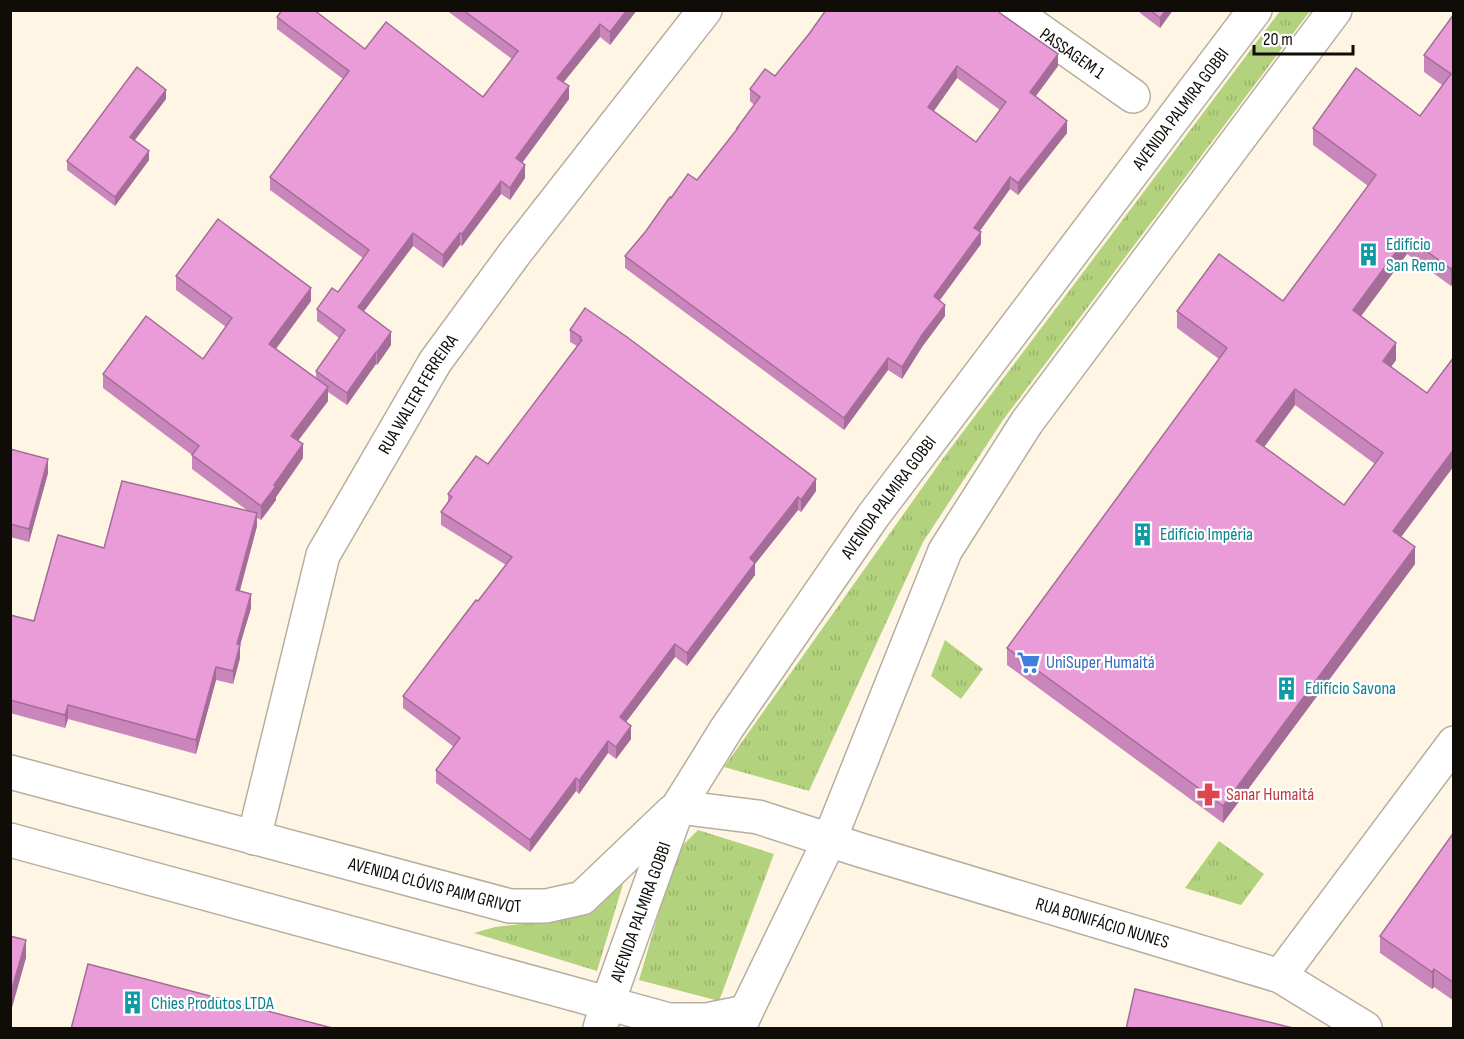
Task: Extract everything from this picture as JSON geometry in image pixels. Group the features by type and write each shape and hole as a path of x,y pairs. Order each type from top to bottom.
{"street":[{"name":"RUA WALTER FERREIRA","path":"254,838 323,555 435,362 515,253 705,10"},
{"name":"PASSAGEM 1","path":"1011,10 1133,96"},
{"name":"AVENIDA PALMIRA GOBBI","path":"604,1015 678,807 727,728 873,516 1255,10"},
{"path":"10,840 604,1015 669,1020 742,1020 829,841 945,551 1027,422 1335,10"},
{"path":"1280,976 1454,743"},
{"name":"AVENIDA CLÓVIS PAIM GRIVOT","path":"10,772 510,906 546,906 582,898 678,807"},
{"path":"678,807 758,817 829,841"},
{"name":"RUA BONIFÁCIO NUNES","path":"829,841 1280,976 1365,1029"}],"green space":[{"path":"1280,11 1310,11 1003,420 923,542 809,791 724,767 944,457"},
{"path":"945,640 983,669 961,699 931,676"},
{"path":"698,830 774,854 719,1001 639,980 677,851"},
{"path":"1219,841 1264,874 1241,905 1185,888"},
{"path":"623,884 597,971 474,933 495,927 576,917"}],"building":[{"path":"282,10 314,10 365,49 386,22 483,97 518,51 463,10 627,10 610,32 600,24 557,78 569,86 516,158 525,165 510,188 501,181 462,234 460,233 443,255 413,233 358,307 391,332 347,393 316,371 345,330 317,309 332,288 338,292 369,250 270,177 349,71 277,17"},
{"path":"826,10 998,10 1058,54 1030,92 1067,121 1018,183 1010,177 974,228 981,232 934,296 945,305 922,335 902,367 888,358 844,418 625,256 688,174 697,180 738,128 760,97 750,89 765,69 775,76","holes":["957,66 1006,102 976,142 928,107"]},
{"path":"1150,10 1166,10 1160,18"},
{"path":"1454,14 1454,265 1451,269 1407,237 1353,310 1396,343 1383,361 1427,393 1454,357 1454,449 1393,531 1415,547 1223,806 1007,648 1227,348 1177,311 1219,254 1283,301 1376,175 1313,128 1356,68 1420,116 1451,74 1424,55","holes":["1295,389 1383,453 1344,505 1256,441"]},
{"path":"137,67 166,90 130,137 149,151 115,197 67,161"},
{"path":"218,219 311,288 269,344 328,387 291,436 303,444 261,506 192,455 199,446 103,374 146,316 203,359 232,318 176,276"},
{"path":"585,308 816,479 801,500 798,497 750,558 755,563 687,653 675,644 620,717 631,726 616,747 608,741 579,781 576,778 530,840 436,770 460,738 403,696 512,557 441,512 452,497 448,494 476,456 488,464 582,340 570,330"},
{"path":"10,449 48,459 29,529 10,524"},
{"path":"122,481 257,513 236,590 251,594 237,644 240,645 233,671 216,667 196,740 68,705 65,715 10,700 10,615 34,621 58,535 104,548"},
{"path":"1454,832 1454,983 1434,969 1432,972 1380,936"},
{"path":"10,936 26,940 10,996"},
{"path":"88,964 336,1029 71,1029"},
{"path":"1135,989 1297,1029 1126,1029"}],"place":[{"name":"Edifício San Remo","path":"1368,254"},
{"name":"Edifício Impéria","path":"1142,534"},
{"name":"UniSuper Humaitá","path":"1028,662"},
{"name":"Edifício Savona","path":"1287,688"},
{"name":"Sanar Humaitá","path":"1208,794"},
{"name":"Chies Produtos LTDA","path":"133,1003"}]}
